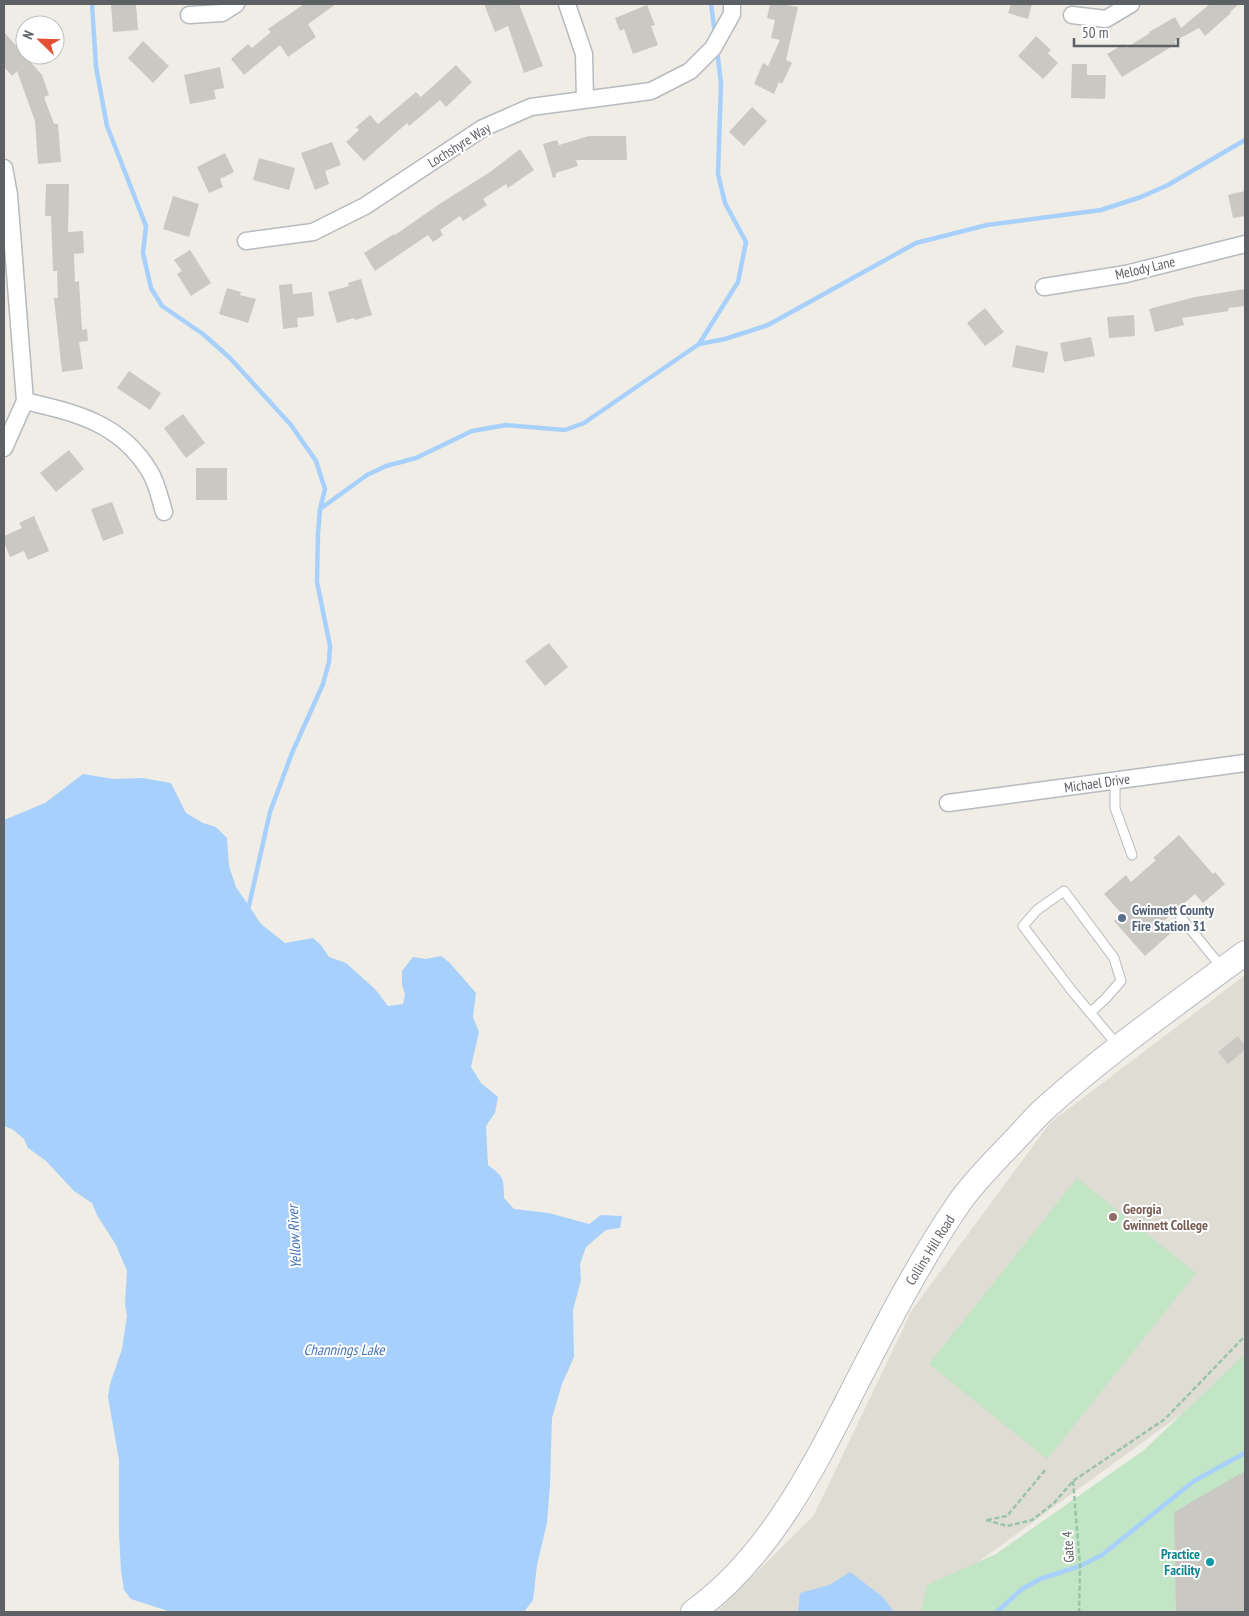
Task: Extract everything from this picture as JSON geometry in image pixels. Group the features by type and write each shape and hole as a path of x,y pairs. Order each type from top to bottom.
{"street":[{"path":"189,15 222,13 236,4"},
{"path":"567,4 584,54 586,100"},
{"name":"Lochshyre Way","path":"246,241 313,232 365,206 483,128 531,107 651,91 690,71 713,48 732,14 732,4"},
{"path":"1072,15 1106,19 1131,4"},
{"path":"4,168 9,195 25,401 4,448"},
{"name":"Melody Lane","path":"1044,287 1126,274 1245,244"},
{"path":"25,401 74,412 102,425 128,443 151,473 164,512"},
{"name":"Michael Drive","path":"948,803 1245,762"},
{"name":"Collins Hill Road","path":"693,1612 704,1605 747,1563 786,1512 828,1438 912,1277 960,1201 992,1164 1041,1113 1119,1047 1245,953"}],"lane":[{"path":"1115,781 1116,808 1132,854"},
{"path":"1090,1013 1122,981 1114,958 1064,891 1037,910 1024,926 1072,991 1090,1013 1119,1047"},
{"path":"1179,915 1223,970"}],"path":[{"path":"1046,1469 1007,1516 986,1520 1007,1526 1032,1520 1054,1503 1073,1480 1165,1419 1245,1336"},
{"name":"Gate 4","path":"1073,1480 1080,1566 1079,1612"}],"shaded area":[{"name":"Georgia Gwinnett College","path":"1245,975 1245,1368 949,1583 922,1612 720,1612 719,1610 814,1515 912,1310 1050,1123"}],"green space":[{"path":"1077,1178 1196,1273 1047,1459 929,1364"},
{"path":"1245,1354 1245,1612 921,1612 927,1585 996,1554 1144,1450"}],"water":[{"name":"Channings Lake","path":"83,774 114,779 142,778 171,783 186,813 203,823 216,827 227,838 229,866 236,887 261,924 285,943 313,938 321,945 329,957 346,963 375,989 388,1006 403,1004 405,994 402,985 402,971 413,957 426,959 441,956 449,962 476,993 473,1017 479,1032 471,1067 481,1083 498,1097 495,1113 486,1126 488,1165 502,1178 504,1198 514,1209 549,1213 589,1224 601,1215 622,1216 620,1228 606,1230 586,1247 580,1264 581,1280 573,1310 574,1357 562,1384 552,1418 547,1523 537,1565 533,1600 524,1612 171,1612 131,1599 124,1590 119,1534 119,1460 108,1397 110,1384 122,1349 127,1316 125,1304 127,1271 116,1245 97,1215 92,1203 74,1191 46,1161 28,1148 24,1139 12,1129 4,1126 4,820 45,803"},
{"path":"850,1572 883,1597 894,1612 798,1612 800,1593 829,1585"}],"building":[{"path":"111,4 136,4 138,30 113,32"},
{"path":"304,4 336,4 308,24 316,37 288,57 280,45 244,75 231,59 248,44 252,48 271,32 268,29"},
{"path":"484,4 519,4 543,66 524,73 508,26 495,32"},
{"path":"770,4 798,7 786,60 792,63 782,84 779,82 774,94 754,84 763,63 768,66 780,40 771,38 775,20 767,18"},
{"path":"1011,4 1032,4 1028,19 1008,13"},
{"path":"1210,4 1239,4 1205,36 1199,28 1175,41 1176,44 1122,77 1107,54 1124,44 1126,48 1175,17 1181,28"},
{"path":"647,5 655,25 651,26 658,45 633,54 624,29 620,31 615,18"},
{"path":"4,32 15,44 15,65 33,65 42,75 49,95 44,97 54,124 58,124 61,162 38,164 35,121 17,71 12,76 4,67"},
{"path":"1036,36 1051,50 1048,53 1058,63 1043,79 1018,56"},
{"path":"143,41 169,66 153,83 128,58"},
{"path":"1072,64 1087,64 1087,75 1106,75 1105,99 1071,98"},
{"path":"456,65 472,82 446,107 440,100 409,126 407,123 364,161 346,142 359,130 356,127 370,115 378,124 416,92 421,97"},
{"path":"220,67 224,88 214,90 216,99 190,104 184,75"},
{"path":"752,107 767,121 744,146 729,132"},
{"path":"589,136 626,136 627,160 576,160 578,166 556,173 556,177 553,178 543,144 557,140 559,145"},
{"path":"332,142 341,165 325,171 329,184 315,190 301,153"},
{"path":"520,149 534,170 508,188 506,184 483,199 487,205 463,221 460,216 440,230 443,235 433,242 428,235 375,271 364,253 395,235 490,172"},
{"path":"225,153 234,172 220,179 223,187 209,193 197,167"},
{"path":"259,158 295,168 289,190 253,180"},
{"path":"46,184 69,184 68,232 83,231 84,253 74,254 75,282 79,281 82,330 87,329 88,341 79,342 83,369 62,372 54,298 58,298 57,271 53,271 51,216 45,216"},
{"path":"1245,191 1245,216 1233,218 1228,195"},
{"path":"173,196 199,204 189,237 163,229"},
{"path":"190,250 211,283 191,296 177,274 182,271 174,260"},
{"path":"361,279 372,315 337,323 328,292 349,286 348,283"},
{"path":"292,284 293,294 312,292 314,316 297,318 298,327 283,329 279,285"},
{"path":"227,288 241,292 240,295 256,299 248,323 219,314"},
{"path":"1245,289 1245,306 1228,308 1229,311 1182,318 1184,325 1155,332 1149,309 1195,297"},
{"path":"985,308 1004,332 985,346 967,323"},
{"path":"1134,315 1135,336 1109,338 1107,317"},
{"path":"1091,337 1095,356 1064,362 1060,343"},
{"path":"1016,345 1048,352 1044,373 1012,367"},
{"path":"129,371 161,393 150,410 117,388"},
{"path":"183,414 205,443 186,458 164,428"},
{"path":"69,450 84,469 56,492 40,473"},
{"path":"196,468 227,468 227,500 196,500"},
{"path":"112,502 124,533 103,541 91,509"},
{"path":"34,516 49,551 28,560 24,551 10,557 4,542 4,536 22,528 19,523"},
{"path":"549,643 568,667 545,686 525,661"},
{"path":"1179,835 1213,874 1215,872 1225,884 1203,903 1195,894 1175,911 1162,923 1171,933 1145,956 1114,921 1122,914 1104,894 1126,875 1131,882 1156,860 1153,858"},
{"path":"1238,1036 1245,1045 1245,1050 1228,1064 1218,1052"},
{"name":"Practice Facility","path":"1245,1471 1245,1612 1176,1612 1174,1512"}],"waterway":[{"path":"92,4 96,67 107,126 146,226 143,253 151,288 162,306 203,334 230,358 291,425 316,461 325,489 320,509 317,582 330,646 329,662 323,684 292,753 270,812 248,910"},
{"path":"711,4 715,34"},
{"path":"699,344 738,282 746,242 725,203 718,174 721,84 717,49"},
{"path":"320,509 367,475 386,466 416,458 472,431 506,425 565,430 584,423 699,344 725,339 768,325 916,243 987,225 1101,210 1141,197 1168,185 1245,140"},
{"path":"997,1612 1022,1589 1040,1579 1080,1566 1102,1555 1194,1481 1245,1453"}],"place":[{"name":"Gwinnett County Fire Station 31","path":"1122,918"},
{"name":"Georgia Gwinnett College","path":"1113,1217"},
{"name":"Practice Facility","path":"1210,1562"}],"water label":[{"name":"Yellow River","path":"294,1237"}]}
